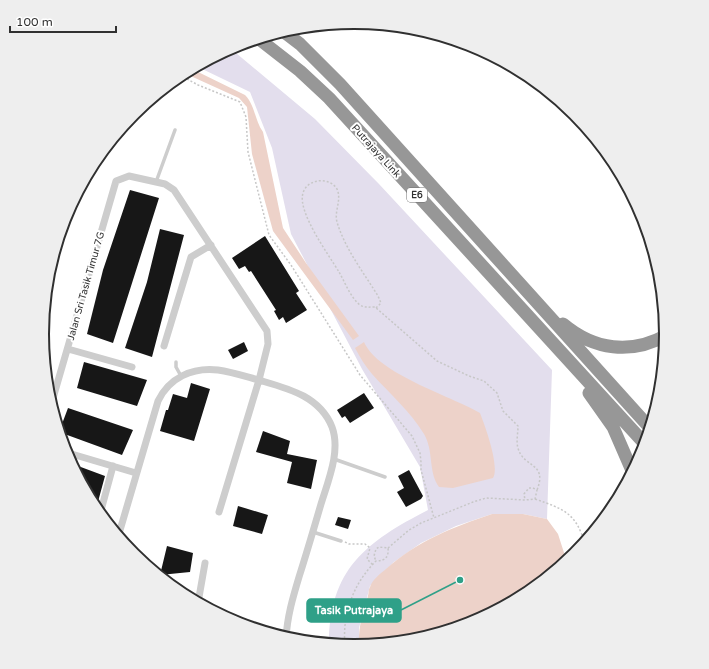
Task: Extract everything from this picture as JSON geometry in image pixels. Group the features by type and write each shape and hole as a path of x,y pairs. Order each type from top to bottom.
{"highway":[{"name":"Putrajaya Link","path":"290,36 340,84 532,299"},
{"name":"Putrajaya Link","path":"264,42 300,71 328,98 567,360"},
{"path":"532,299 573,333 602,346 619,348 637,347 660,339"},
{"name":"E6","path":"532,299 647,424"},
{"path":"567,360 613,427 630,466"},
{"name":"E6","path":"567,360 641,440"}],"street":[{"name":"Jalan Sri Tasik Timur 7G","path":"55,393 116,181 128,176 156,182"},
{"path":"156,182 165,184 174,190 268,330 268,344 259,380 219,512"},
{"path":"164,346 192,257 211,245"},
{"path":"68,349 132,367"},
{"path":"120,530 158,401 167,388 181,376 196,371 214,370 259,380 296,391 311,400 319,407 332,428 335,440 334,459 290,608 287,632"},
{"path":"74,455 136,473"},
{"path":"102,507 113,466"},
{"path":"199,597 205,564"}],"lane":[{"path":"156,182 175,130"},
{"path":"176,362 176,366 181,376"},
{"path":"334,459 385,477"},
{"path":"312,532 341,540"}],"path":[{"path":"187,79 198,85 240,102 246,117 248,152 269,235 290,265 360,375 412,436 420,453 422,462 420,470 434,518"},
{"path":"376,308 381,303 378,296 349,248 336,220 339,195 336,188 330,182 322,180 315,181 306,186 302,194 302,203 308,220 356,300 365,308 376,308 436,361 469,376 480,378 497,393 502,412 518,426 518,448 523,456 535,466 539,472 540,482 535,499"},
{"path":"525,500 524,494 528,488 537,490"},
{"path":"376,561 374,556 376,549 379,547 388,548 421,522 486,498 525,500 535,499 563,510 576,520 583,538"},
{"path":"341,540 349,544 365,544 370,548 367,560 373,565"},
{"path":"345,640 346,610 361,579 376,561 387,558 389,554 388,548"}],"shaded area":[{"path":"236,53 315,119 379,184 552,370 547,519 523,514 492,514 456,526 421,543 394,562 370,586 359,628 359,640 330,638 331,619 336,596 344,577 355,561 369,547 386,534 428,510 420,467 362,369 291,234 272,148 250,92 203,69"},
{"path":"198,72 245,95 248,99 263,132 283,228 306,263 359,336 353,340 273,231 252,154 247,107 239,98 191,76"},
{"path":"364,342 372,354 399,374 480,413 488,436 495,465 493,478 453,488 439,487 433,475 429,447 424,434 406,410 365,365 355,348"},
{"path":"492,514 523,514 547,519 558,534 565,556 524,589 471,617 434,630 394,637 359,640 362,616 368,597 369,588 377,577 410,550 463,524"}],"building":[{"path":"130,190 159,198 113,343 87,334 103,270"},
{"path":"160,229 184,235 152,357 125,348 147,282"},
{"path":"265,236 299,291 296,293 307,310 286,323 283,317 279,320 274,311 276,310 251,271 249,272 245,266 239,269 232,258"},
{"path":"244,342 248,351 233,359 228,350"},
{"path":"84,362 147,380 137,406 77,388"},
{"path":"191,383 210,389 194,441 160,431 166,410 168,410 173,394 187,398"},
{"path":"364,393 374,408 350,423 345,416 342,418 337,410"},
{"path":"68,408 133,430 122,455 66,434 62,424"},
{"path":"263,431 290,441 287,454 317,460 311,489 287,483 292,462 256,452"},
{"path":"79,466 105,476 98,501"},
{"path":"409,470 423,496 421,499 406,507 397,492 404,488 398,476"},
{"path":"238,506 268,515 262,534 233,526"},
{"path":"338,517 351,520 348,529 335,525"},
{"path":"167,546 193,553 190,572 166,574 161,571"}],"place":[{"name":"Tasik Putrajaya","path":"460,580"}]}
